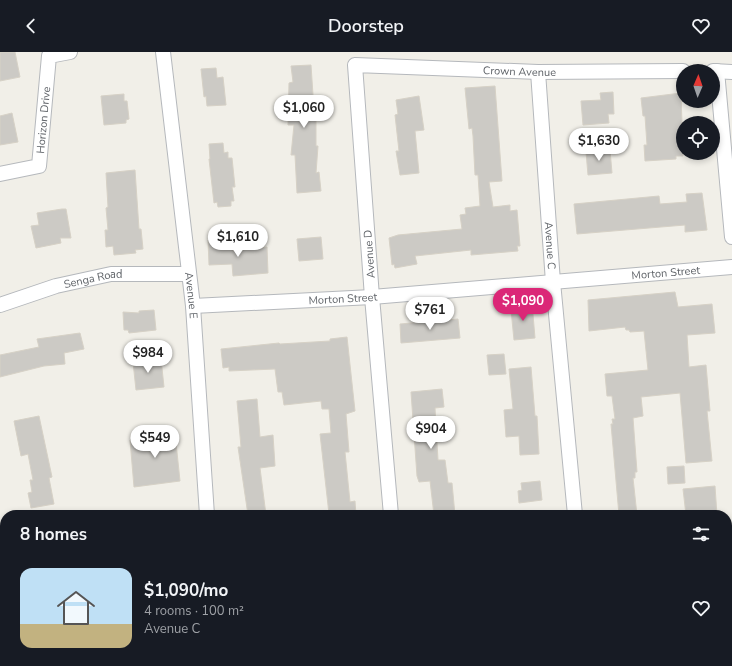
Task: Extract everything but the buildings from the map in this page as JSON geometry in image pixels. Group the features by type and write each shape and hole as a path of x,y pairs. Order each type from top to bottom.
{"street":[{"name":"Horizon Drive","path":"0,174 39,166 49,56 70,52"},
{"name":"Avenue E","path":"163,52 193,306 207,510"},
{"name":"Crown Avenue","path":"355,65 538,72 676,71"},
{"name":"Avenue D","path":"355,65 372,297 391,510"},
{"path":"720,71 732,72"},
{"name":"Avenue C","path":"538,72 553,282 575,510"},
{"path":"719,108 732,237"},
{"name":"Morton Street","path":"193,306 372,297 732,267"},
{"name":"Senga Road","path":"0,305 56,286 111,274 189,274"}]}
